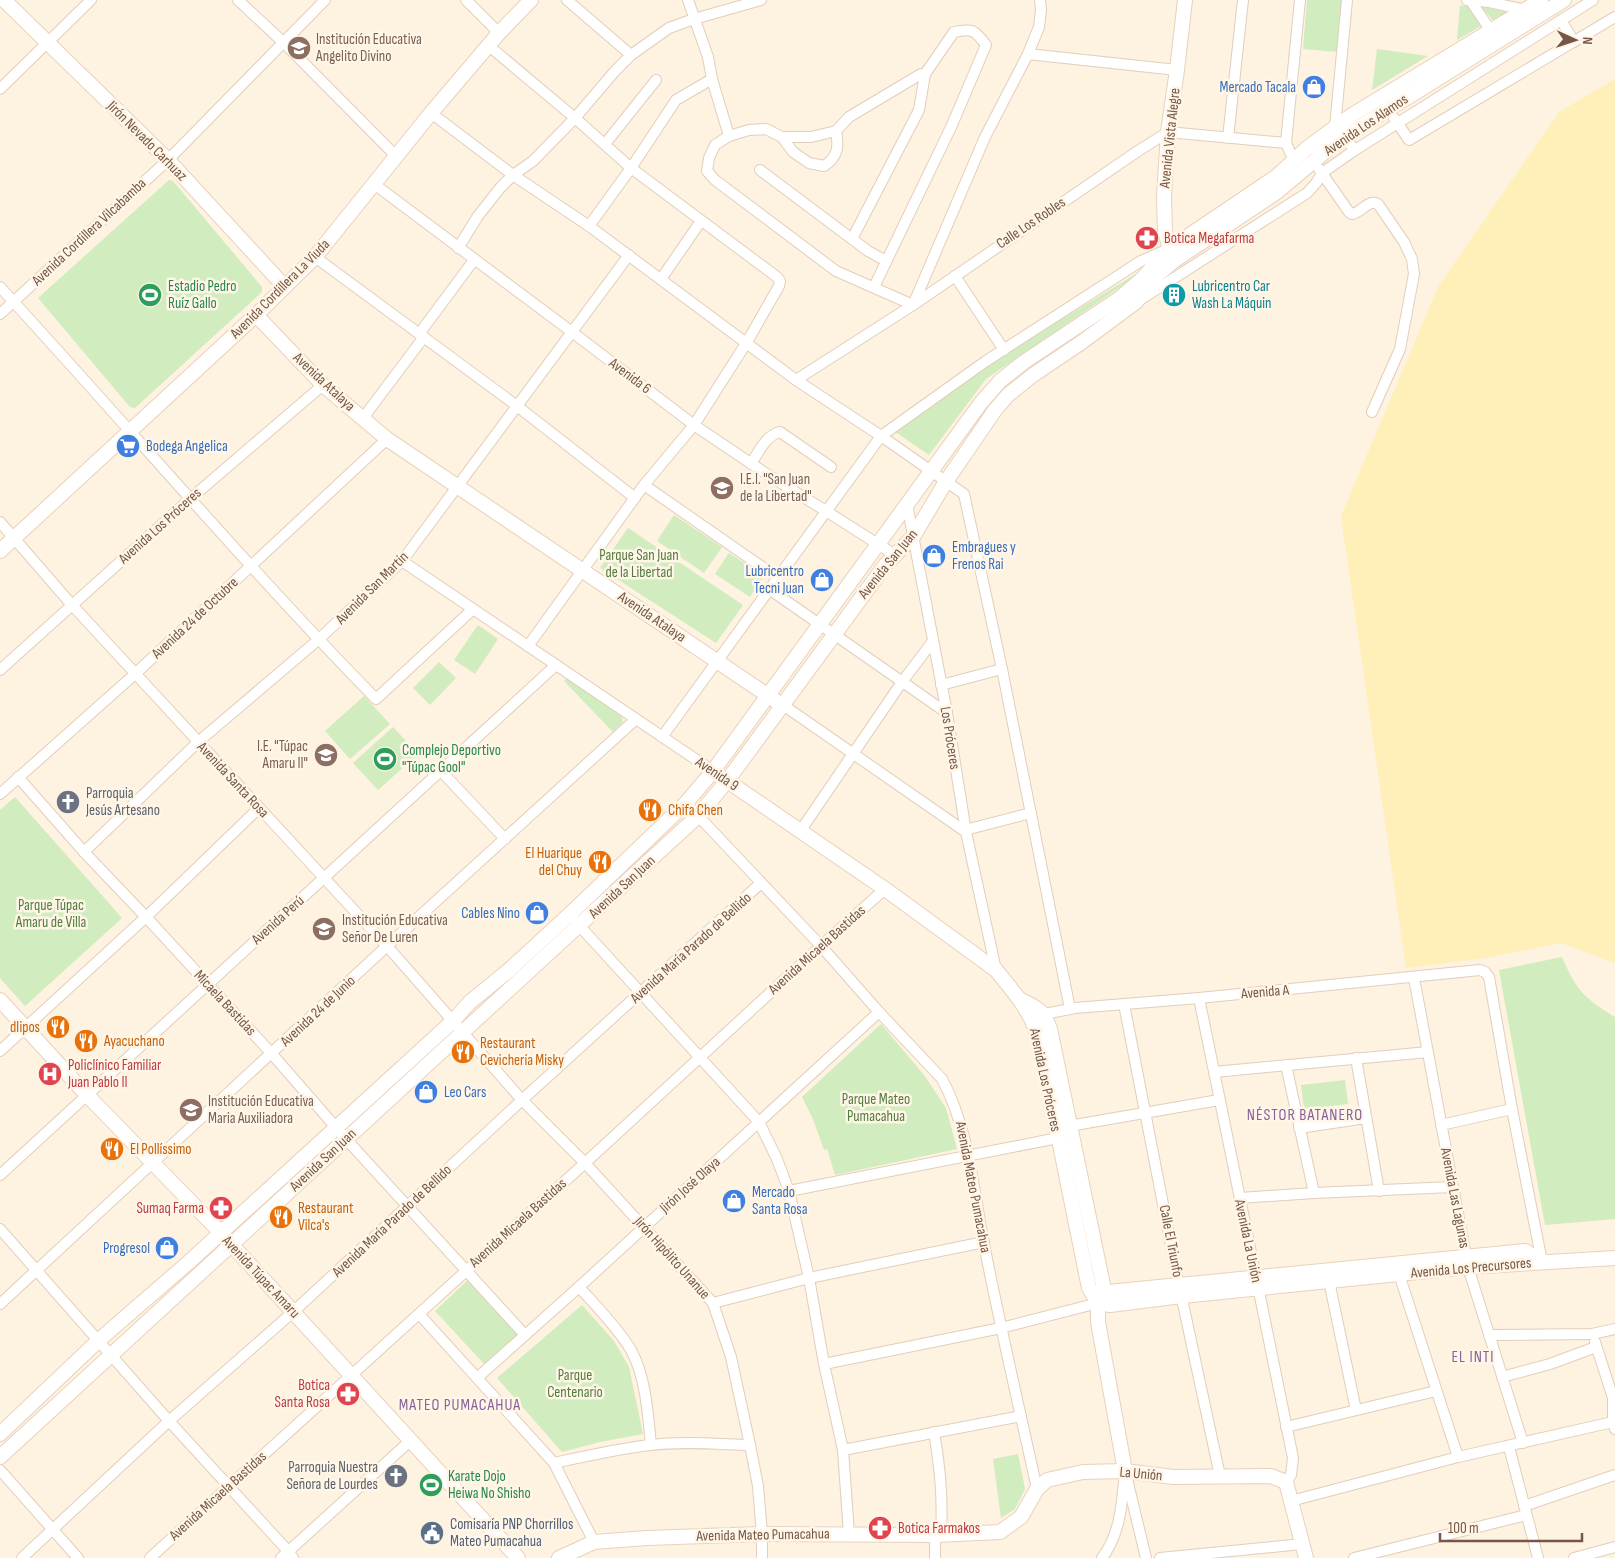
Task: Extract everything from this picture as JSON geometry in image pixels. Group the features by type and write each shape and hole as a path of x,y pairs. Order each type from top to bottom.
{"street":[{"name":"Jirón Nevado Carhuaz","path":"4,0 168,160 284,286"},
{"path":"0,89 91,0"},
{"path":"238,0 284,43 396,156"},
{"name":"Avenida Cordillera Vilcabamba","path":"0,314 168,160 324,0"},
{"path":"466,0 499,33"},
{"name":"Avenida Cordillera La Viuda","path":"0,551 256,315 315,257 430,113 499,33 531,0"},
{"path":"567,0 631,55"},
{"path":"688,0 708,57 712,79 729,136"},
{"path":"458,248 478,216 513,175 533,161 575,118 631,55 669,28 761,0"},
{"path":"925,74 921,74 849,117 836,131 811,137 782,137 766,129 748,130 729,136 715,145 708,158 707,171 715,180 836,271 912,304 984,137 1028,54 1039,27 1040,0"},
{"name":"Avenida Vista Alegre","path":"1181,272 1172,254 1164,219 1168,132 1185,0"},
{"path":"1228,138 1243,0"},
{"path":"1294,161 1286,143 1300,0"},
{"path":"1347,0 1340,132 1355,150"},
{"path":"1469,0 1490,1 1526,10"},
{"path":"1469,0 1491,31"},
{"name":"Avenida Los Alamos","path":"1172,254 1277,192 1310,155 1382,96 1526,10 1564,0"},
{"path":"1136,302 1307,193 1316,183 1322,172 1397,122 1594,0"},
{"path":"1543,4 1574,42"},
{"name":"Avenida Los Alamos","path":"1340,132 1389,108 1543,4"},
{"path":"1389,108 1408,140 1615,17"},
{"path":"852,239 919,110 925,74 954,32 967,29 978,34 986,45 952,125 874,287"},
{"path":"489,46 631,168 778,277 780,281 780,286 694,425 644,485 528,646"},
{"path":"1028,54 1177,70"},
{"path":"589,226 631,168 676,100 712,79"},
{"path":"605,144 656,80"},
{"path":"430,113 513,175 629,255 796,380 881,436 962,492 966,497 1070,1009"},
{"path":"782,137 793,152 809,162 824,166 836,155 838,142 836,131"},
{"path":"1168,132 1286,143"},
{"name":"Calle Los Robles","path":"796,380 955,276 1168,132"},
{"path":"1310,155 1348,212 1352,214 1357,213 1369,203 1374,202 1378,204 1404,242 1412,259 1414,274 1400,349 1372,412"},
{"name":"Avenida Los Alamos","path":"1172,254 1193,233 1277,176 1294,161 1310,155"},
{"path":"760,170 868,251 886,261"},
{"name":"Avenida 6","path":"374,184 694,425 751,464 895,555"},
{"path":"1164,219 1176,228 1193,233"},
{"path":"661,279 702,221"},
{"path":"662,737 881,436 1004,350 1141,261 1172,254"},
{"name":"Avenida San Juan","path":"0,1457 698,816 727,781 886,564 913,537 946,482 995,410 1008,395 1033,375 1136,302 1172,254"},
{"name":"Avenida San Juan","path":"0,1434 99,1340 337,1128 453,1021 470,1002 508,971 686,803 713,772 980,404 1000,381 1024,362 1120,298 1172,254"},
{"name":"Avenida San Martín","path":"84,852 198,742 318,640 402,561 629,255"},
{"path":"315,257 517,406 635,498"},
{"path":"363,418 474,260"},
{"path":"955,276 1004,350"},
{"path":"0,287 318,640 376,699 473,609"},
{"name":"Avenida Atalaya","path":"256,315 323,385 387,439 783,705 966,831"},
{"name":"Avenida Los Próceres","path":"0,670 190,499 323,385"},
{"path":"751,464 766,441 776,432 780,432 831,467"},
{"name":"Avenida 24 de Octubre","path":"0,794 135,674 387,439"},
{"path":"644,485 778,578"},
{"name":"Los Próceres","path":"907,504 947,713 966,831 996,970"},
{"name":"Avenida Santa Rosa","path":"0,522 72,605 258,808 325,878 453,1021"},
{"name":"Avenida 9","path":"402,561 886,889 996,970 1020,1000"},
{"path":"770,589 947,713"},
{"path":"800,830 902,682 933,641"},
{"name":"Avenida Perú","path":"0,1175 556,665"},
{"path":"941,685 1002,669"},
{"name":"Avenida 24 de Junio","path":"0,1304 636,719"},
{"path":"441,771 505,839"},
{"name":"Micaela Bastidas","path":"18,777 84,852 146,916 272,1054 346,1139 525,1335"},
{"name":"Avenida Mateo Pumacahua","path":"559,1558 594,1542 647,1538 762,1534 1000,1532 1021,1517 1037,1489 984,1242 968,1154 958,1115 942,1079 879,1012 821,946 686,803"},
{"path":"0,1051 146,916 258,808"},
{"path":"966,831 1031,813"},
{"name":"Avenida María Parado de Bellido","path":"22,1558 169,1421 293,1312 522,1100 761,884"},
{"name":"Avenida Micaela Bastidas","path":"150,1558 821,946 886,889"},
{"path":"568,915 760,1122 777,1159 789,1191 843,1450 850,1534"},
{"name":"Avenida A","path":"1045,1014 1070,1009 1414,978 1480,970 1485,972 1489,978 1512,1109"},
{"name":"Avenida Las Lagunas","path":"1414,978 1467,1262 1523,1443"},
{"name":"Avenida La Unión","path":"1200,998 1293,1466 1291,1475 1286,1482"},
{"name":"Avenida Túpac Amaru","path":"0,1000 152,1164 221,1233 518,1558"},
{"name":"Avenida Los Próceres","path":"1020,1000 1034,1006 1045,1014 1050,1029 1103,1286 1098,1304 1100,1337 1125,1471 1146,1558"},
{"name":"Avenida Los Próceres","path":"1020,1000 1031,1018 1038,1036 1089,1288 1098,1304"},
{"name":"Calle El Triunfo","path":"1124,1004 1220,1476"},
{"name":"Jirón José Olaya","path":"477,1378 644,1228 879,1012"},
{"name":"Jirón Hipólito Unanue","path":"453,1021 522,1100 585,1163 713,1303 731,1357 758,1486 762,1558"},
{"path":"1214,1072 1428,1052"},
{"path":"1356,1058 1379,1191"},
{"path":"1286,1065 1314,1193"},
{"path":"1069,1126 1219,1100"},
{"path":"1441,1125 1512,1109 1542,1262"},
{"path":"1299,1128 1366,1118"},
{"path":"789,1191 968,1154 1058,1138"},
{"path":"1240,1198 1453,1187"},
{"path":"0,1229 169,1421 229,1485 287,1556 410,1441"},
{"path":"713,1303 808,1278 984,1242"},
{"name":"Avenida Los Precursores","path":"824,1364 1002,1328 1098,1304 1110,1305 1181,1291 1467,1262 1614,1261"},
{"name":"Avenida Los Precursores","path":"1257,1283 1329,1281 1398,1274 1467,1262"},
{"path":"1398,1274 1458,1457"},
{"path":"1329,1281 1356,1410"},
{"path":"579,1287 608,1320 631,1351 641,1376 648,1405 652,1445"},
{"path":"419,1314 554,1463 594,1542"},
{"path":"1489,1335 1592,1334 1615,1329"},
{"path":"1291,1501 1458,1457 1614,1425 1614,1398 1592,1334"},
{"path":"1502,1377 1550,1364 1596,1347"},
{"path":"1286,1427 1436,1391"},
{"path":"843,1450 1021,1416"},
{"path":"934,1432 941,1477 942,1502 935,1558"},
{"path":"554,1463 605,1451 652,1445 701,1443 750,1445"},
{"path":"1509,1446 1538,1558"},
{"path":"0,1470 78,1558"},
{"path":"1102,1558 1109,1549 1120,1518 1125,1471"},
{"name":"La Unión","path":"1037,1489 1047,1480 1083,1472 1125,1471 1173,1477 1271,1476 1286,1482"},
{"path":"1354,1558 1525,1511 1615,1475"},
{"path":"1160,1558 1304,1551 1286,1482"},
{"path":"1574,1558 1615,1547"}],"green space":[{"path":"1307,0 1342,0 1338,52 1303,49"},
{"path":"1460,5 1469,7 1481,26 1457,40"},
{"path":"1484,5 1507,12 1494,21 1481,7"},
{"path":"1377,49 1428,56 1372,90"},
{"name":"Estadio Pedro Ruíz Gallo","path":"169,180 173,181 262,287 262,292 135,408 130,407 38,298"},
{"path":"1139,272 1126,283 986,379 929,455 894,431 998,358"},
{"path":"674,515 722,547 704,573 657,541"},
{"name":"Parque San Juan de la Libertad","path":"628,528 743,605 716,643 600,568"},
{"path":"729,553 764,576 750,597 715,574"},
{"path":"478,625 498,639 475,674 454,660"},
{"path":"439,662 456,678 430,705 413,688"},
{"path":"567,678 621,716 622,723 613,732 564,681"},
{"path":"364,696 390,724 350,759 325,731"},
{"name":"Complejo Deportivo \"Túpac Gool\"","path":"393,727 418,754 378,790 353,763"},
{"name":"Parque Túpac Amaru de Villa","path":"15,797 122,918 25,1006 0,978 0,810"},
{"path":"1562,957 1582,993 1615,1017 1615,1219 1545,1225 1499,970"},
{"name":"Parque Mateo Pumacahua","path":"881,1024 924,1075 946,1108 957,1149 835,1175 827,1149 824,1150 813,1119 802,1097"},
{"path":"1345,1080 1348,1104 1304,1109 1301,1085"},
{"path":"469,1279 521,1335 486,1366 435,1311"},
{"name":"Parque Centenario","path":"582,1305 614,1341 629,1367 643,1434 600,1442 562,1452 497,1378"},
{"path":"1018,1454 1025,1489 1015,1509 1001,1518 993,1459"}],"sand":[{"path":"1615,79 1615,963 1561,943 1486,958 1406,968 1341,516 1438,287 1559,112"}],"place":[{"name":"Institución Educativa Angelito Divino","path":"299,48"},
{"name":"Mercado Tacala","path":"1314,87"},
{"name":"Botica Megafarma","path":"1147,238"},
{"name":"Estadio Pedro Ruíz Gallo","path":"150,295"},
{"name":"Lubricentro Car Wash La Máquin","path":"1174,295"},
{"name":"Bodega Angelica","path":"128,446"},
{"name":"I.E.I. \"San Juan de la Libertad\"","path":"722,488"},
{"name":"Embragues y Frenos Rai","path":"934,556"},
{"name":"Lubricentro Tecni Juan","path":"822,580"},
{"name":"I.E. \"Túpac Amaru II\"","path":"326,755"},
{"name":"Complejo Deportivo \"Túpac Gool\"","path":"385,759"},
{"name":"Parroquia Jesús Artesano","path":"68,802"},
{"name":"Chifa Chen","path":"650,810"},
{"name":"El Huarique del Chuy","path":"600,862"},
{"name":"Cables Nino","path":"537,913"},
{"name":"Institución Educativa Señor De Luren","path":"324,929"},
{"name":"dlipos","path":"58,1027"},
{"name":"Ayacuchano","path":"86,1041"},
{"name":"Restaurant Cevichería Misky","path":"463,1052"},
{"name":"Policlínico Familiar Juan Pablo II","path":"50,1074"},
{"name":"Leo Cars","path":"426,1092"},
{"name":"Institución Educativa Maria Auxiliadora","path":"191,1110"},
{"name":"El Pollíssimo","path":"112,1149"},
{"name":"Mercado Santa Rosa","path":"734,1201"},
{"name":"Sumaq Farma","path":"221,1208"},
{"name":"Restaurant Vilca's","path":"281,1217"},
{"name":"Progresol","path":"167,1248"},
{"name":"Botica Santa Rosa","path":"348,1394"},
{"name":"Parroquia Nuestra Señora de Lourdes","path":"396,1476"},
{"name":"Karate Dojo Heiwa No Shisho","path":"431,1485"},
{"name":"Botica Farmakos","path":"880,1528"},
{"name":"Comisaría PNP Chorrillos Mateo Pumacahua","path":"432,1533"}],"district":[{"name":"NÉSTOR BATANERO","path":"1305,1115"},
{"name":"EL INTI","path":"1473,1357"},
{"name":"MATEO PUMACAHUA","path":"460,1405"}]}
